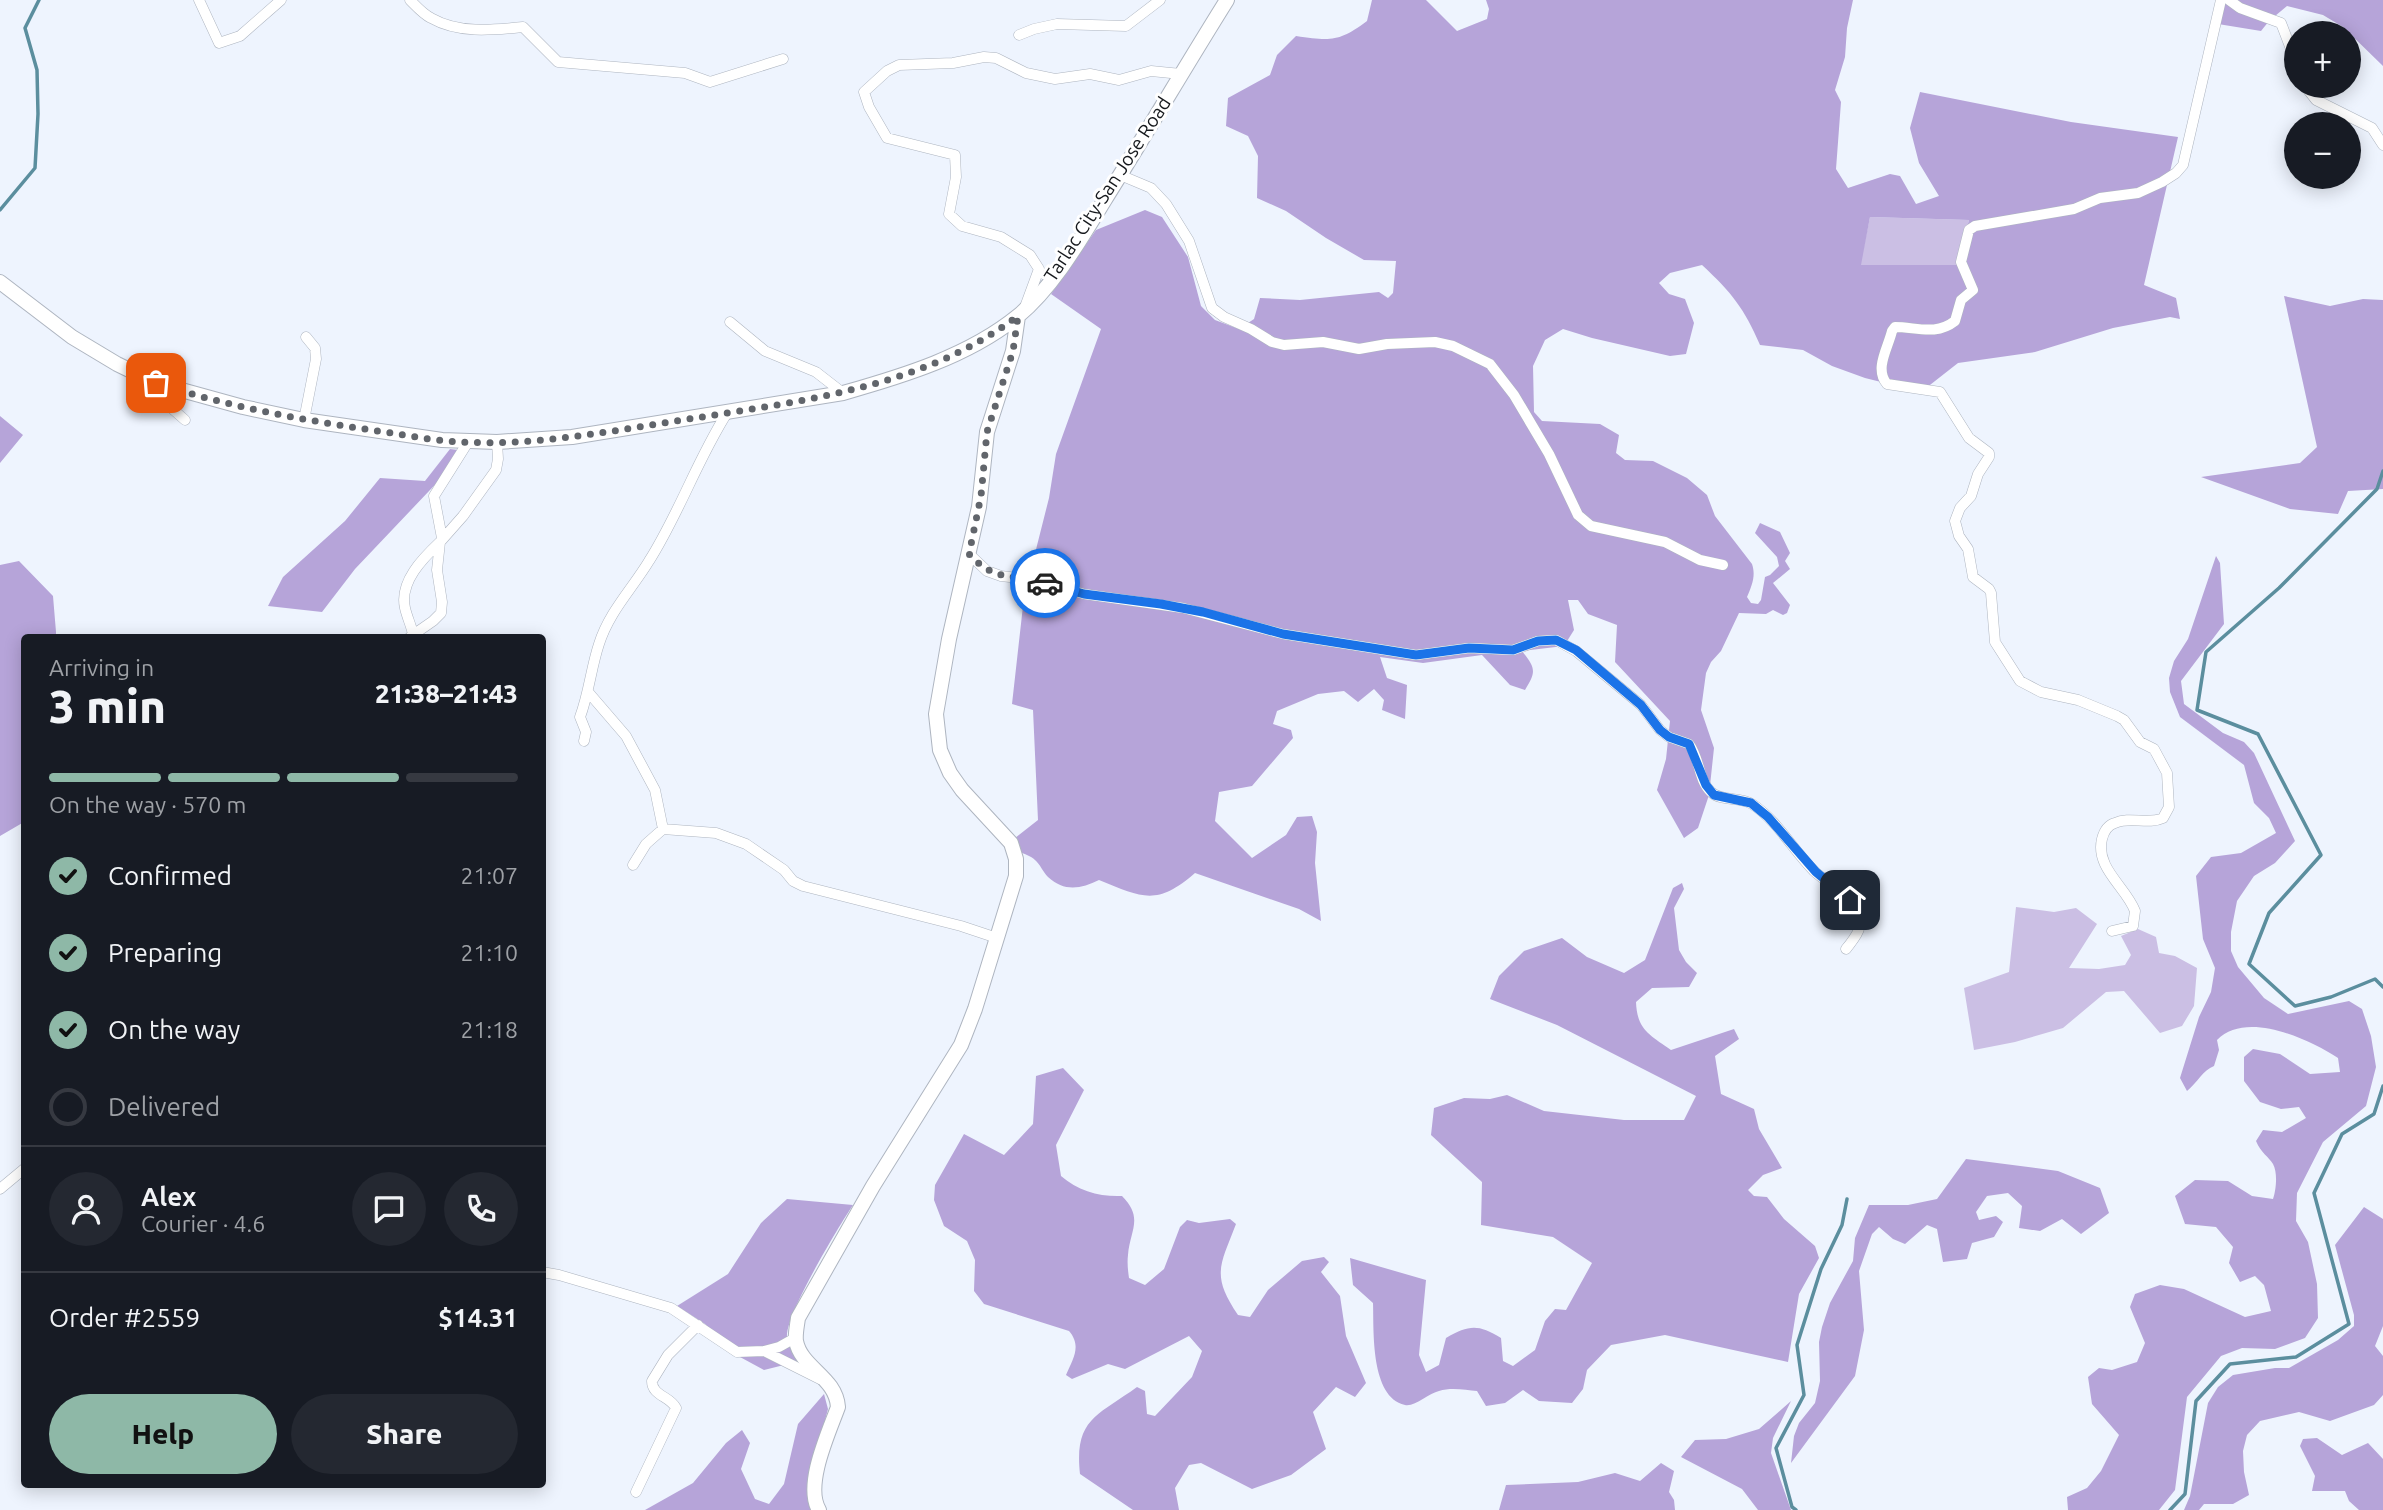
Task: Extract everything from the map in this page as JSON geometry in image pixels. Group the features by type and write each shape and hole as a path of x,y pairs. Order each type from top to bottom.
{"main road":[{"name":"Tarlac City-San Jose Road","path":"0,282 72,337 156,383 243,407 304,420 468,442 598,434 843,393 883,382 946,358 991,334 1021,313 1069,254 1226,0"},
{"path":"819,1510 816,1505 815,1482 820,1455 838,1407 836,1393 803,1355 795,1338 798,1318 873,1186 961,1045 975,1009 1016,877 1014,850 1000,829 956,781 945,762 938,738 936,714 939,689 981,496 987,432 1013,351 1021,313"}],"street":[{"path":"199,0 219,43 240,36 281,0"},
{"path":"410,0 430,18 461,29 523,27 558,62 685,73 710,82 783,59"},
{"path":"1018,35 1057,24 1125,26 1160,0"},
{"path":"2112,931 2133,926 2135,911 2108,870 2102,855 2103,835 2108,827 2119,821 2163,818 2169,807 2167,773 2154,749 2140,742 2124,720 2078,700 2040,692 2020,681 2013,673 1995,642 1991,593 1973,577 1968,549 1955,521 1960,508 1971,496 1989,453 1969,438 1940,393 1888,384 1884,381 1881,365 1895,327 1916,331 1945,326 1955,321 1961,300 1973,290 1961,262 1969,230 1975,226 2074,209 2100,198 2138,193 2176,173 2183,165 2221,0"},
{"path":"2229,0 2240,8 2280,23 2284,33"},
{"path":"1021,313 1039,269 1030,255 1001,237 962,226 949,214 956,177 955,155 887,138 869,107 864,92 887,71 900,65 953,63 984,57 996,58 1026,73 1055,79 1090,74 1119,80 1151,71 1181,74"},
{"path":"2314,98 2372,128 2383,145"},
{"path":"1120,175 1151,188 1166,204 1189,241 1199,263 1208,301 1216,312 1272,342 1284,345 1323,342 1359,349 1387,344 1435,342 1472,354 1490,364 1514,395 1549,454 1578,515 1584,522 1591,526 1665,542 1700,561 1723,565"},
{"path":"730,321 765,351 816,372 843,393"},
{"path":"304,420 316,359 315,348 306,337"},
{"path":"156,383 168,405 185,420"},
{"path":"584,741 586,732 580,717 589,693 599,643 615,608 650,560 708,442 727,413"},
{"path":"415,634 441,613 442,596 437,570 441,540 434,496 468,442"},
{"path":"411,634 404,606 405,589 418,563 463,516 496,470 497,442"},
{"path":"969,554 986,571 1001,576 1035,580 1084,594 1203,612 1270,631 1367,648 1424,655 1469,648 1513,650 1546,640 1563,643 1588,660 1641,705 1660,730 1669,737 1689,744 1706,785 1714,795 1751,803 1768,817 1816,872 1850,900 1859,911 1861,921 1857,935 1846,949"},
{"path":"589,693 626,736 655,790 663,829"},
{"path":"634,865 646,844 663,829 716,833 746,844 803,886 961,926 997,939"},
{"path":"0,1189 21,1172"},
{"path":"546,1273 671,1308 737,1352 779,1347 795,1338"},
{"path":"635,1492 676,1408 674,1403 655,1391 652,1381 668,1355 698,1325"},
{"path":"764,1350 830,1384"}],"shaded area":[{"path":"1372,0 1426,0 1457,31 1487,19 1489,9 1486,0 1853,0 1845,57 1835,90 1841,102 1836,169 1848,188 1890,174 1900,176 1916,204 1939,196 1919,163 1910,128 1920,92 2071,122 2178,137 2144,285 2176,298 2180,319 2170,317 2113,328 2035,352 1958,363 1921,392 1865,378 1832,366 1803,350 1760,345 1736,302 1702,265 1670,273 1659,283 1669,294 1685,299 1694,323 1686,354 1670,356 1563,329 1545,340 1533,366 1534,412 1542,421 1600,424 1619,435 1616,453 1625,460 1653,461 1687,478 1707,495 1715,516 1752,564 1752,584 1747,597 1751,603 1758,604 1765,577 1779,566 1777,557 1755,533 1760,523 1780,532 1790,553 1785,561 1790,569 1773,583 1790,605 1787,613 1783,615 1773,610 1766,614 1739,613 1721,651 1706,673 1701,710 1714,748 1709,795 1698,828 1684,838 1657,790 1666,759 1670,721 1615,662 1617,625 1588,614 1578,600 1568,600 1574,630 1564,646 1522,651 1533,670 1525,690 1510,685 1482,655 1423,663 1380,657 1387,678 1407,685 1405,719 1382,710 1384,700 1374,689 1358,702 1344,691 1318,694 1277,711 1273,724 1291,730 1293,738 1252,786 1219,792 1215,821 1252,858 1286,835 1297,817 1312,816 1317,832 1315,863 1321,921 1299,909 1195,873 1170,891 1149,896 1099,880 1073,888 1060,885 1048,877 1033,859 1020,852 1015,838 1038,820 1033,710 1012,704 1024,597 1049,498 1056,454 1101,329 1051,294 1096,230 1145,210 1162,217 1188,257 1201,306 1215,320 1239,329 1254,319 1260,298 1300,300 1379,292 1388,298 1393,293 1396,261 1364,260 1286,211 1257,198 1258,156 1248,136 1226,126 1228,98 1270,75 1277,55 1296,36 1334,38 1349,33 1367,21","holes":["1870,217 1969,220 1957,265 1861,265"]},
{"path":"2223,0 2383,0 2383,66 2361,45 2361,21 2333,21 2323,15 2287,6 2261,31 2218,24"},
{"path":"1870,217 1969,220 1957,265 1860,265"},
{"path":"2284,296 2330,306 2363,299 2383,300 2383,489 2348,491 2338,514 2290,509 2201,477 2300,463 2317,447"},
{"path":"0,416 23,435 0,463"},
{"path":"450,449 467,451 355,569 322,612 268,606 283,577 345,521 380,478 425,481"},
{"path":"2216,556 2220,563 2224,624 2181,681 2184,704 2223,733 2244,742 2254,753 2295,841 2275,863 2254,876 2237,901 2231,932 2231,951 2238,967 2264,998 2288,1014 2349,1001 2362,1009 2371,1036 2376,1067 2366,1106 2323,1142 2297,1193 2296,1221 2308,1242 2317,1284 2318,1318 2305,1338 2275,1349 2242,1348 2221,1356 2187,1397 2175,1490 2159,1510 2068,1510 2067,1497 2087,1488 2101,1471 2119,1435 2092,1404 2088,1377 2099,1368 2112,1370 2137,1362 2145,1343 2130,1307 2135,1294 2160,1285 2184,1289 2245,1317 2271,1311 2264,1285 2255,1276 2240,1282 2229,1263 2233,1247 2216,1227 2185,1224 2175,1196 2195,1180 2228,1181 2252,1196 2273,1199 2275,1168 2256,1141 2263,1130 2282,1132 2306,1118 2299,1107 2281,1109 2260,1102 2244,1081 2244,1057 2253,1049 2280,1054 2310,1074 2340,1072 2338,1058 2311,1043 2278,1031 2244,1027 2229,1031 2217,1040 2219,1050 2214,1066 2187,1091 2180,1078 2199,1017 2211,992 2215,968 2203,939 2196,876 2211,857 2241,853 2276,833 2269,818 2254,803 2244,765 2180,717 2170,692 2169,678 2174,661 2188,639"},
{"path":"19,561 53,596 56,634 21,634 21,824 0,836 0,565"},
{"path":"1682,883 1684,889 1674,908 1679,950 1697,973 1689,987 1652,988 1636,1002 1637,1011 1646,1031 1671,1050 1734,1029 1739,1039 1715,1056 1721,1094 1754,1109 1759,1129 1782,1168 1763,1175 1748,1190 1754,1196 1767,1197 1784,1219 1815,1246 1819,1258 1799,1294 1788,1362 1665,1335 1611,1345 1587,1370 1583,1389 1572,1403 1539,1401 1523,1390 1505,1403 1486,1406 1477,1391 1458,1389 1435,1392 1418,1402 1405,1405 1394,1399 1385,1389 1380,1376 1374,1345 1373,1303 1353,1285 1350,1258 1426,1280 1419,1355 1426,1372 1439,1365 1446,1338 1473,1328 1486,1330 1501,1338 1503,1361 1513,1366 1535,1350 1545,1321 1555,1309 1566,1310 1592,1263 1553,1237 1481,1225 1482,1182 1431,1135 1434,1108 1464,1098 1490,1099 1507,1095 1544,1111 1624,1120 1684,1120 1696,1096 1557,1025 1490,999 1499,976 1524,951 1562,938 1587,957 1624,973 1645,960 1673,888"},
{"path":"2016,907 2054,912 2076,908 2097,924 2069,968 2099,969 2125,965 2131,955 2121,936 2138,929 2156,937 2159,953 2175,956 2197,968 2194,1006 2182,1026 2160,1033 2124,991 2106,992 2063,1028 1974,1050 1964,988 2009,972"},
{"path":"1063,1068 1084,1090 1056,1145 1061,1176 1090,1192 1122,1196 1129,1204 1134,1224 1129,1246 1129,1278 1145,1285 1164,1269 1180,1227 1187,1220 1199,1223 1230,1219 1236,1224 1222,1261 1221,1280 1238,1315 1250,1317 1268,1290 1302,1261 1324,1257 1329,1262 1321,1272 1340,1296 1346,1336 1366,1383 1355,1397 1336,1387 1313,1412 1326,1449 1291,1475 1252,1489 1201,1463 1189,1465 1175,1488 1179,1510 1133,1510 1080,1474 1079,1456 1085,1430 1100,1413 1137,1387 1145,1391 1147,1414 1155,1416 1192,1377 1202,1351 1189,1336 1125,1369 1108,1364 1072,1379 1066,1375 1076,1347 1069,1331 984,1304 974,1291 975,1260 967,1241 944,1226 934,1200 935,1185 964,1134 1004,1155 1033,1124 1036,1076"},
{"path":"1966,1159 2058,1171 2100,1188 2109,1213 2081,1234 2062,1219 2040,1231 2019,1228 2022,1206 2008,1193 1987,1196 1976,1212 1979,1220 1996,1216 2003,1222 1994,1237 1972,1243 1967,1259 1943,1262 1937,1229 1927,1225 1905,1244 1893,1239 1879,1227 1872,1234 1859,1271 1864,1330 1855,1376 1791,1463 1794,1436 1799,1423 1815,1403 1820,1381 1819,1342 1822,1327 1830,1303 1853,1261 1855,1238 1869,1205 1908,1205 1937,1199"},
{"path":"787,1199 853,1205 794,1310 787,1337 800,1361 764,1370 740,1357 705,1324 677,1306 728,1274 761,1223"},
{"path":"2364,1207 2383,1219 2383,1326 2375,1346 2383,1356 2383,1395 2374,1405 2330,1421 2299,1412 2260,1421 2247,1435 2243,1451 2249,1495 2233,1504 2204,1504 2199,1510 2184,1510 2190,1496 2208,1403 2218,1387 2233,1375 2289,1368 2338,1340 2354,1326 2354,1315 2335,1245"},
{"path":"824,1394 828,1409 808,1496 812,1510 645,1510 693,1483 726,1443 742,1430 750,1443 741,1469 755,1499 769,1504 784,1484 798,1424"},
{"path":"1791,1401 1773,1438 1771,1453 1791,1510 1758,1510 1742,1489 1681,1457 1695,1440 1726,1439 1759,1429"},
{"path":"2317,1438 2342,1455 2368,1443 2383,1459 2383,1510 2359,1510 2349,1501 2345,1491 2312,1491 2315,1476 2300,1446 2303,1439"},
{"path":"1661,1463 1674,1471 1669,1492 1674,1500 1675,1510 1499,1510 1506,1485 1578,1482 1615,1473 1640,1481"}],"waterway":[{"path":"0,210 35,168 37,70 25,28 39,0"},
{"path":"2383,471 2377,489 2279,588 2206,652 2197,710 2258,734 2321,855 2269,913 2249,964 2295,1006 2331,997 2375,979 2383,987"},
{"path":"2170,1510 2185,1494 2196,1401 2230,1364 2296,1357 2349,1324 2314,1193 2342,1134 2374,1114 2383,1086"},
{"path":"1796,1510 1792,1507 1776,1448 1804,1395 1797,1345 1821,1269 1842,1225 1847,1199"}],"way so far":[{"path":"156,383 243,407 304,420 460,442 537,440 611,432 843,393 883,382 946,358 1018,316 1013,351 987,432 981,496 969,554 982,568 993,574 1045,583"}],"route":[{"path":"1045,583 1084,594 1203,612 1283,634 1416,655 1469,648 1513,650 1538,641 1556,640 1576,650 1641,705 1660,730 1669,737 1689,744 1706,785 1714,795 1751,803 1768,817 1816,872 1850,900"}]}
